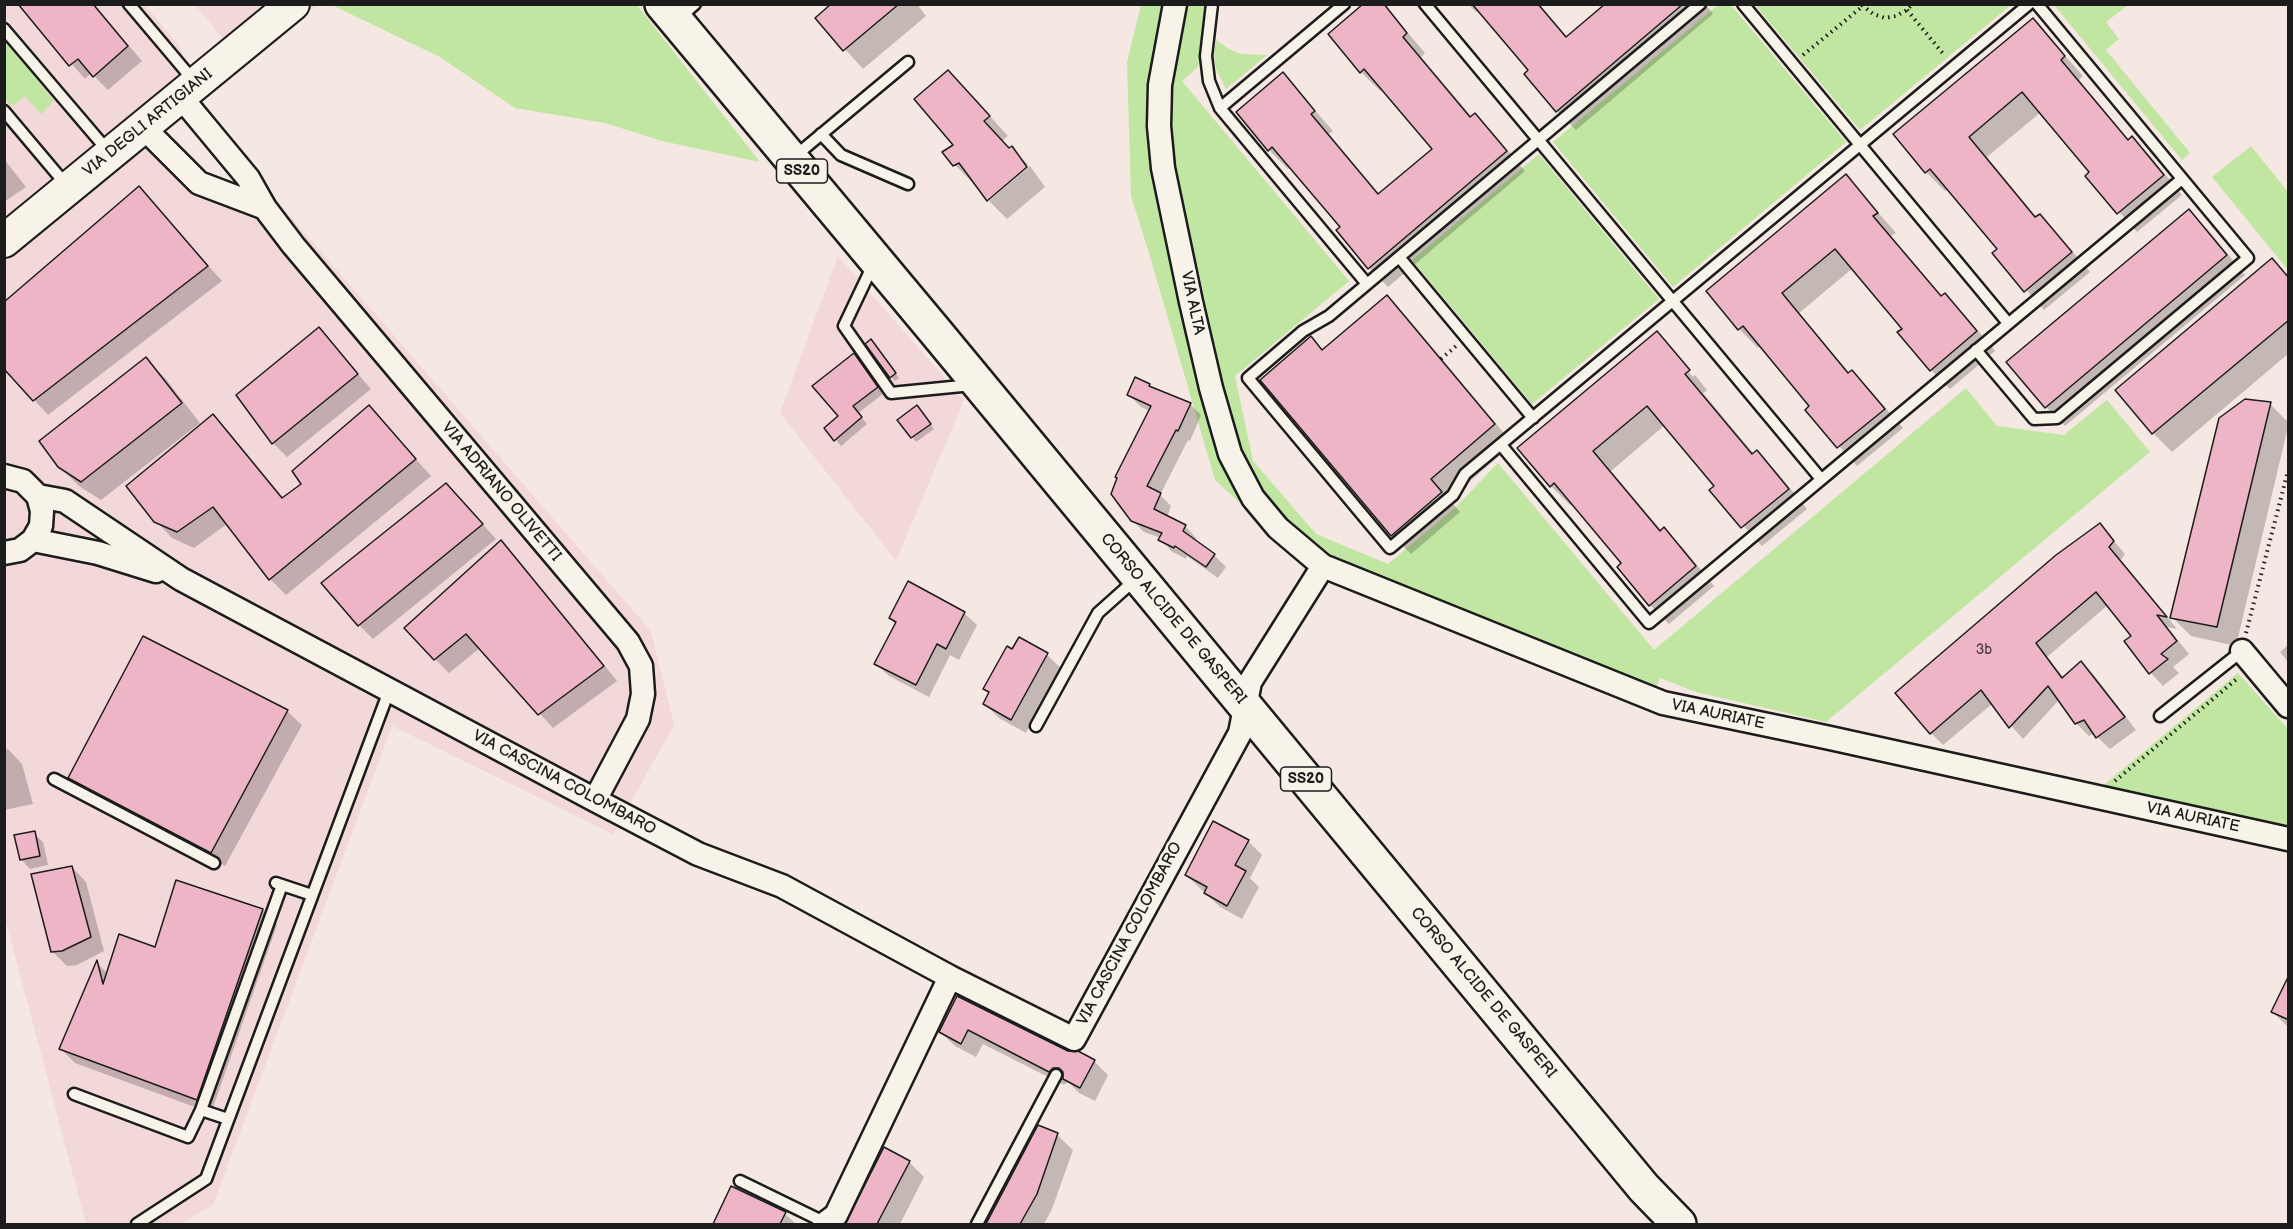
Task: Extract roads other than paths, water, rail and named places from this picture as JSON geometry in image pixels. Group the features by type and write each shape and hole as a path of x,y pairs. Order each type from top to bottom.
{"main road":[{"name":"VIA DEGLI ARTIGIANI","path":"4,241 292,4"},
{"name":"CORSO ALCIDE DE GASPERI","path":"673,9 792,159 1244,705 1637,1179 1679,1224"}],"street":[{"name":"VIA ALTA","path":"1175,4 1160,85 1159,126 1163,168 1211,388 1230,454 1253,498 1278,528 1323,566"},
{"name":"VIA ADRIANO OLIVETTI","path":"188,90 248,178 265,208 300,254 628,642 641,666 643,694 638,719 595,800"},
{"path":"143,127 199,183 265,208"},
{"path":"4,458 42,511 41,526 33,540 20,550 4,553"},
{"name":"VIA CASCINA COLOMBARO","path":"22,484 65,501 181,579 388,691 698,854 782,886 1072,1043 1240,733 1244,705"},
{"name":"VIA CASCINA COLOMBARO","path":"33,540 98,553 181,579"},
{"path":"1244,705 1250,682 1323,566"},
{"name":"VIA AURIATE","path":"1323,566 1663,703 2289,839"},
{"path":"2248,658 2289,706"},
{"path":"825,1224 836,1215 950,977"}],"lane":[{"path":"129,4 188,90"},
{"path":"1212,4 1206,56 1209,81 1221,108 1367,284"},
{"path":"1221,108 1344,4"},
{"path":"1425,4 1821,479"},
{"path":"1700,4 1329,316 1303,331 1248,378 1390,548 1453,495 1466,474 2029,4"},
{"path":"1743,4 2008,323"},
{"path":"1976,350 2034,419 2057,418 2248,258 2037,4"},
{"path":"4,29 111,153"},
{"path":"792,159 908,62"},
{"path":"4,111 69,188"},
{"path":"821,134 841,155 908,184"},
{"path":"1501,445 1649,622 2182,179"},
{"path":"1399,257 1533,418"},
{"path":"876,260 844,326 891,393 979,384"},
{"path":"1035,726 1098,613 1139,577"},
{"path":"2160,716 2248,658"},
{"path":"137,1224 206,1179 388,691"},
{"path":"54,779 214,862"},
{"path":"74,1094 188,1137 201,1110 279,884 312,895"},
{"path":"977,1224 1056,1075"},
{"path":"201,1110 228,1119"},
{"path":"740,1181 825,1224"}]}
